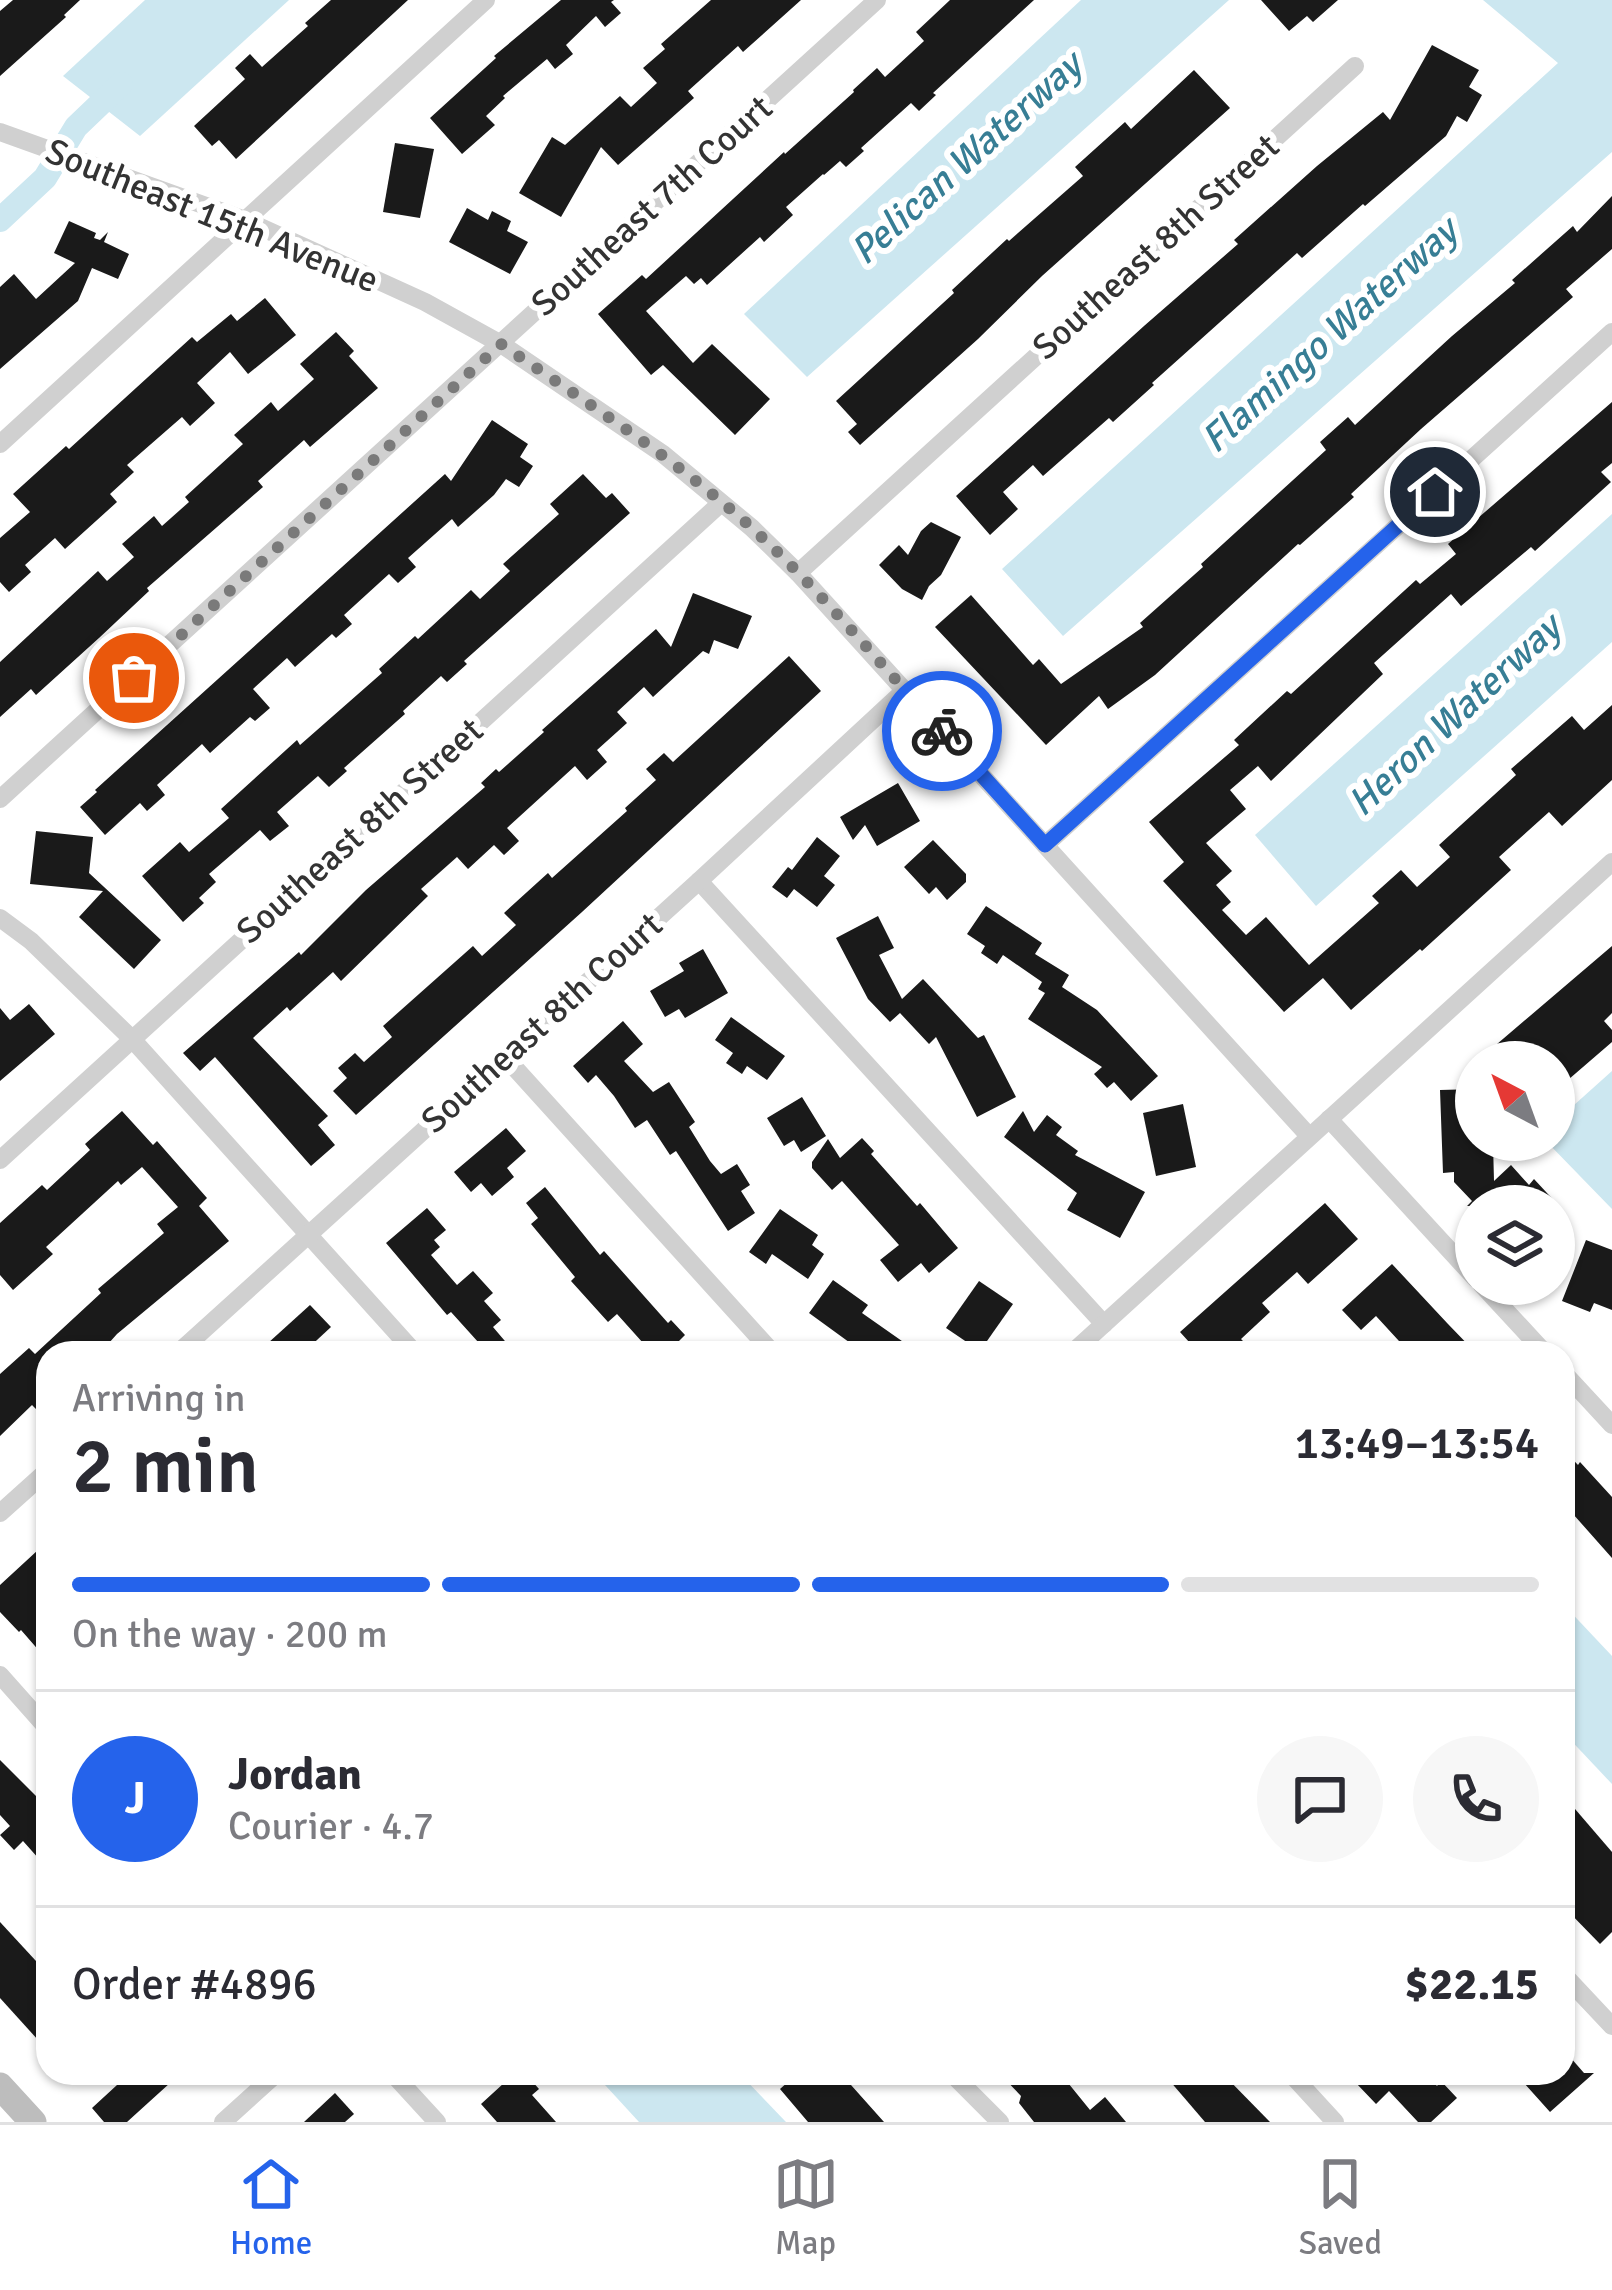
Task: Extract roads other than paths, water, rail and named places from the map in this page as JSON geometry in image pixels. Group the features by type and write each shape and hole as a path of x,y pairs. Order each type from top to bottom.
{"street":[{"path":"0,444 486,0"},
{"name":"Southeast 7th Court","path":"0,799 877,0"},
{"name":"Southeast 8th Street","path":"798,573 1355,66"},
{"name":"Southeast 15th Avenue","path":"0,132 245,220 425,302 501,344 663,454 798,573 1309,1136"},
{"path":"1045,845 1612,332"},
{"name":"Southeast 8th Street","path":"0,1160 721,503"},
{"name":"Southeast 8th Court","path":"191,1341 905,690"},
{"path":"1085,1341 1612,862"},
{"path":"699,881 1103,1324"},
{"path":"0,918 31,941 132,1039 404,1341"},
{"path":"505,1058 762,1341"},
{"path":"1329,1119 1455,1257"},
{"path":"1500,1305 1534,1341"},
{"path":"1575,1384 1611,1421"},
{"path":"0,1513 36,1481"},
{"path":"0,1675 36,1716"},
{"path":"1575,1986 1612,2026"},
{"path":"223,2122 264,2085"},
{"path":"403,2085 437,2122"},
{"path":"963,2085 1000,2122"},
{"path":"1301,2085 1335,2122"},
{"path":"0,2086 33,2122"}],"water":[{"path":"145,0 289,0 140,136 63,76"},
{"name":"Pelican Waterway","path":"1081,0 1229,0 807,377 744,314"},
{"name":"Flamingo Waterway","path":"1483,0 1612,0 1612,152 1063,636 1002,569 1558,63"},
{"name":"Heron Waterway","path":"1612,514 1612,642 1316,906 1255,835"},
{"path":"1612,1071 1612,1209 1565,1161 1575,1161 1575,1104"},
{"path":"1575,1617 1612,1656 1612,1784 1575,1745"},
{"path":"605,2085 751,2085 786,2122 639,2122"}],"waterway":[{"path":"0,220 45,178 76,127 121,84"}]}
